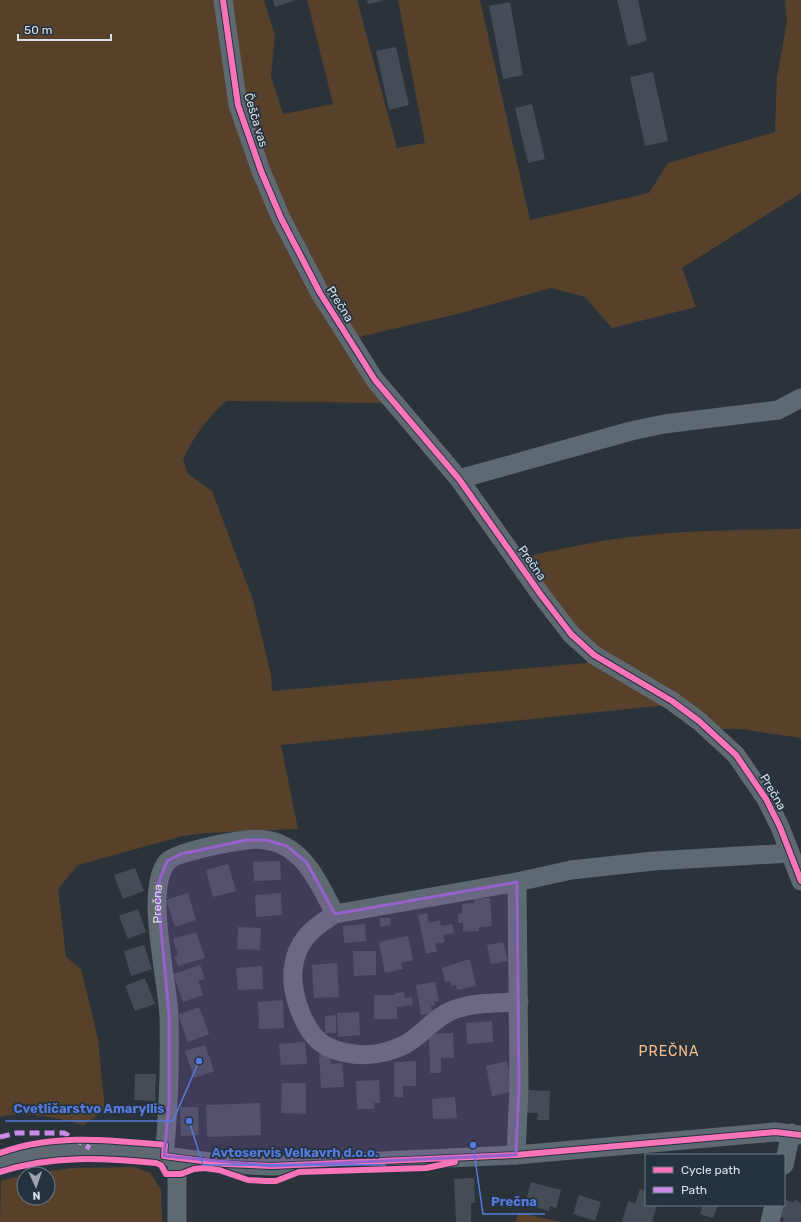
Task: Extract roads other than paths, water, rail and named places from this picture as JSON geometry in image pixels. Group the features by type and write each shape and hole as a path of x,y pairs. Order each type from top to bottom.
{"street":[{"name":"Češča vas","path":"223,0 238,105 261,171 281,218"},
{"name":"Prečna","path":"281,218 320,293 375,380 459,480 571,634 594,655 672,701 716,735 736,755 766,799 801,881"},
{"path":"459,480 631,431 664,424 778,410 801,398"},
{"name":"Prečna","path":"177,1222 170,1157 169,1015 158,916 157,887 161,873 167,861 181,854 246,840 266,840 287,846 307,864 335,914"},
{"path":"519,1002 477,1004 452,1010 428,1026 405,1045 381,1053 363,1056 326,1046 316,1036 301,1015 295,998 293,971 296,955 301,943 314,927 335,914 517,882 578,869 654,861 790,853"},
{"path":"516,1155 519,1087 517,882"},
{"path":"0,1163 17,1157 53,1150 90,1148 225,1164 272,1166 516,1155 750,1134 796,1134"},
{"path":"796,1134 797,1149 801,1151"},
{"path":"785,1162 796,1134"},
{"path":"770,1222 774,1206"}],"place":[{"name":"Cvetličarstvo Amaryllis","path":"199,1061"},
{"name":"Avtoservis Velkavrh d.o.o.","path":"189,1121"},
{"name":"Prečna","path":"473,1145"}],"district":[{"name":"PREČNA","path":"669,1051"}]}
